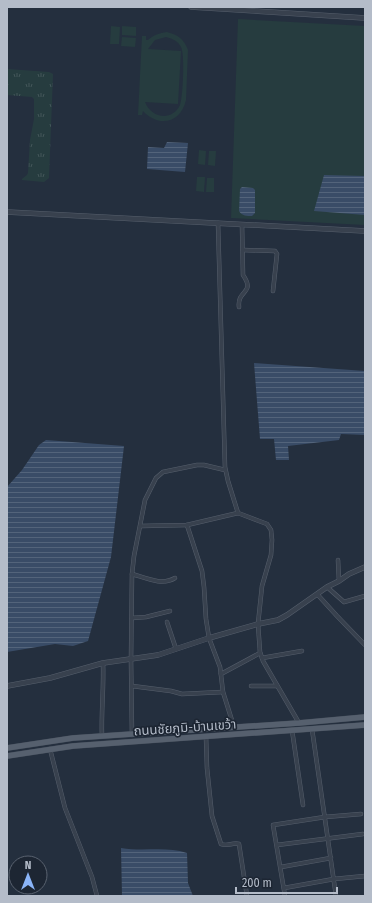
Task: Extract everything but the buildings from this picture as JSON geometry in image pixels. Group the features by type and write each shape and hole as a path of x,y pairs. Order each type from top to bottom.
{"main road":[{"name":"ถนนชัยภูมิ-บ้านเขว้า","path":"7,748 47,741 102,736 299,723 365,717"},
{"name":"ถนนชัยภูมิ-บ้านเขว้า","path":"7,756 73,746 365,725"},
{"path":"152,733 153,740"}],"street":[{"path":"191,7 365,18"},
{"path":"7,212 365,231"},
{"path":"218,223 225,470 238,513"},
{"path":"239,307 241,296 248,289 249,284 243,275 242,225"},
{"path":"243,250 275,251 277,254 273,291"},
{"path":"132,734 132,574 145,500 156,478 163,472 204,464 225,470"},
{"path":"141,526 187,525 238,513 267,524 271,530 272,540 271,555 262,586 258,624 261,655 299,723"},
{"path":"187,525 202,571 209,638 220,667 223,692 234,727"},
{"path":"338,560 339,581"},
{"path":"7,686 50,678 103,663 158,655 209,638 278,620 327,587 349,574 365,567"},
{"path":"132,574 161,582 166,582 175,578"},
{"path":"327,587 344,602 365,596"},
{"path":"317,594 365,645"},
{"path":"132,618 146,617 170,611"},
{"path":"167,622 176,649"},
{"path":"221,674 261,655 302,651"},
{"path":"102,736 101,716 104,687 103,663"},
{"path":"132,686 171,691 182,694 223,692"},
{"path":"251,686 277,686"},
{"path":"312,729 336,896"},
{"path":"292,730 303,805"},
{"path":"206,737 207,768 212,816 221,844 239,844 248,896"},
{"path":"50,749 65,808 92,877 97,896"},
{"path":"285,896 273,825 361,814"},
{"path":"277,845 363,834"},
{"path":"281,867 331,858"},
{"path":"284,888 334,879 365,876"}],"green space":[{"path":"238,19 365,26 365,225 231,218"},
{"path":"111,26 120,27 119,44 110,44"},
{"path":"122,26 136,27 136,36 122,35"},
{"path":"167,32 180,38 185,43 188,50 186,100 179,114 174,118 162,121 156,120 143,111 142,115 138,115 142,36 146,36 146,40 148,40 159,34","holes":["166,37 175,40 181,47 183,76 180,105 172,114 162,116 152,112 145,102 178,104 181,51 148,49 155,40"]},
{"path":"122,37 136,38 135,47 121,46"},
{"path":"7,69 49,72 53,74 49,178 44,182 22,180 28,173 30,140 34,119 34,99 32,97 7,95"},
{"path":"199,150 206,151 205,165 198,164"},
{"path":"209,151 216,151 215,166 208,165"},
{"path":"197,177 205,177 204,192 196,191"},
{"path":"207,178 214,178 214,192 206,192"}],"water":[{"path":"167,142 188,143 185,172 147,169 148,147 164,148"},
{"path":"324,175 365,176 365,215 314,211"},
{"path":"242,187 253,188 255,190 255,213 252,216 243,215 239,211 240,189"},
{"path":"254,363 365,371 365,435 341,434 339,440 288,446 289,460 276,460 274,439 260,439"},
{"path":"46,440 124,446 111,557 88,641 73,646 55,644 7,652 7,487 22,470 39,445"},
{"path":"121,848 163,849 187,853 188,883 193,896 122,896"}]}
